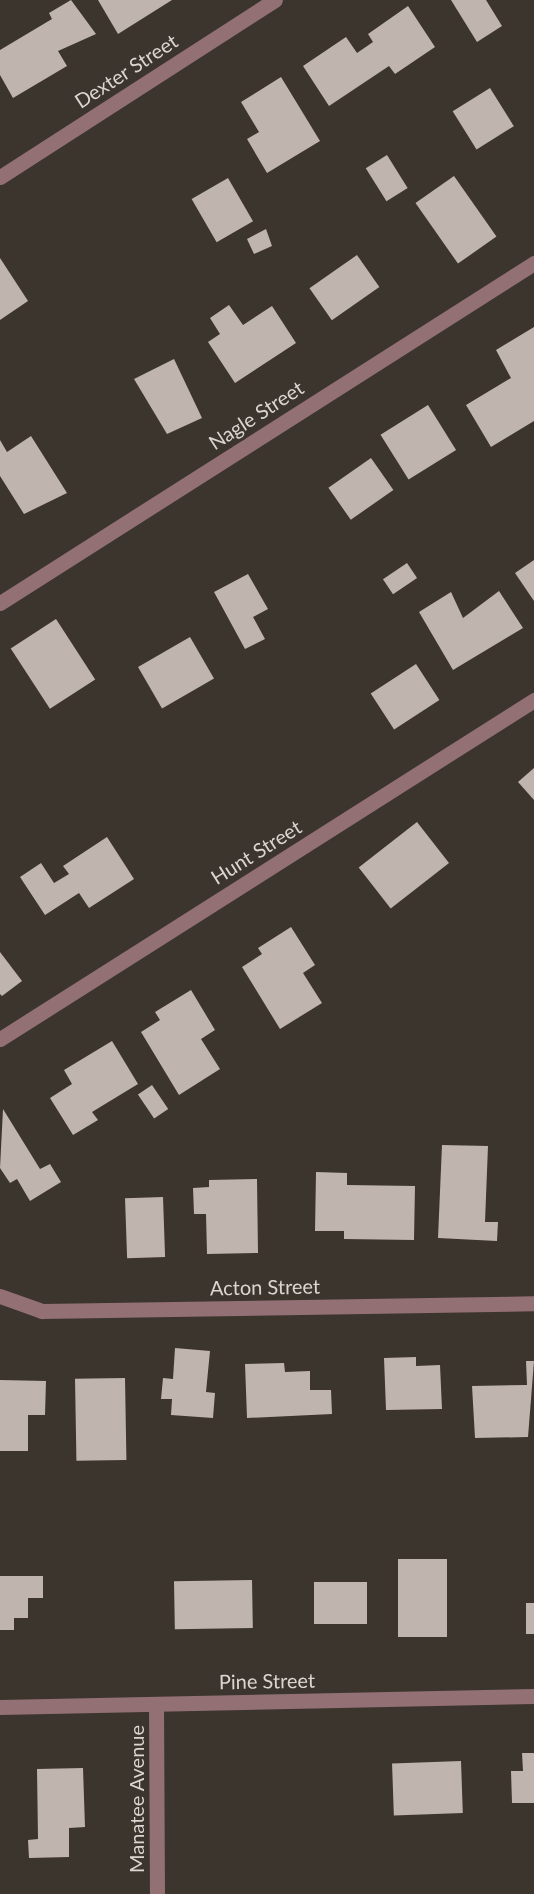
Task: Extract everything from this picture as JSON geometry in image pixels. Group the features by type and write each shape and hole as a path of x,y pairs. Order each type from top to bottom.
{"street":[{"name":"Dexter Street","path":"0,177 275,0"},
{"name":"Nagle Street","path":"0,603 534,263"},
{"name":"Hunt Street","path":"0,1039 534,700"},
{"name":"Acton Street","path":"0,1296 30,1309 70,1312 534,1303"},
{"name":"Pine Street","path":"0,1707 534,1696"},
{"name":"Manatee Avenue","path":"156,1704 158,1894"}],"building":[{"path":"71,0 96,34 58,51 67,66 13,98 0,75 0,50 52,19 49,13"},
{"path":"98,0 172,0 118,34"},
{"path":"451,0 486,0 502,26 477,42"},
{"path":"408,6 435,47 395,74 389,66 329,106 303,66 346,37 357,53 373,42 368,34"},
{"path":"281,77 320,141 267,173 247,139 259,132 241,102"},
{"path":"490,88 514,126 477,149 453,111"},
{"path":"387,155 408,188 386,201 366,168"},
{"path":"454,176 496,237 458,264 415,203"},
{"path":"228,178 253,221 217,242 192,199"},
{"path":"266,229 272,246 254,254 247,239"},
{"path":"357,255 379,287 332,320 309,288"},
{"path":"0,258 28,301 0,320"},
{"path":"229,305 243,325 272,306 296,343 235,383 208,342 220,334 210,318"},
{"path":"534,327 534,421 491,447 466,405 511,378 496,350"},
{"path":"174,359 202,418 167,434 134,379"},
{"path":"428,405 456,450 409,480 381,435"},
{"path":"31,436 67,493 24,514 0,476 0,440 7,452"},
{"path":"371,458 393,490 351,520 328,488"},
{"path":"534,560 534,601 515,573"},
{"path":"407,563 417,578 393,594 383,579"},
{"path":"248,574 268,609 253,617 265,639 245,649 214,592"},
{"path":"499,591 523,628 453,670 419,612 451,592 463,618"},
{"path":"56,619 95,679 50,709 11,648"},
{"path":"190,637 214,679 162,709 138,667"},
{"path":"416,664 439,700 394,729 371,693"},
{"path":"534,768 534,800 518,782"},
{"path":"417,822 449,863 391,909 359,868"},
{"path":"107,837 134,879 89,908 79,893 45,915 20,877 41,863 54,883 69,874 63,866"},
{"path":"291,927 315,965 303,973 322,1003 280,1029 242,967 262,954 258,948"},
{"path":"0,952 22,981 2,996 0,994"},
{"path":"191,990 215,1030 201,1039 220,1069 179,1095 141,1032 160,1020 155,1012"},
{"path":"112,1041 138,1084 92,1112 98,1120 73,1135 50,1098 72,1084 64,1070"},
{"path":"152,1085 168,1109 154,1119 138,1095"},
{"path":"3,1109 40,1169 50,1164 61,1182 30,1201 17,1179 10,1183 0,1168"},
{"path":"442,1145 488,1146 485,1222 498,1222 497,1241 438,1238"},
{"path":"316,1172 347,1173 347,1185 415,1186 414,1240 344,1239 344,1231 315,1231"},
{"path":"257,1179 258,1253 207,1254 206,1214 194,1214 193,1188 209,1187 209,1180"},
{"path":"163,1197 165,1257 127,1258 125,1198"},
{"path":"175,1348 210,1351 206,1392 215,1393 213,1418 171,1415 172,1399 161,1399 163,1378 173,1379"},
{"path":"416,1357 416,1366 440,1365 442,1409 386,1410 384,1358"},
{"path":"526,1361 534,1361 528,1437 475,1438 472,1386 527,1385"},
{"path":"284,1363 285,1372 310,1371 310,1390 331,1390 332,1414 247,1418 245,1364"},
{"path":"125,1378 126,1460 76,1461 75,1379"},
{"path":"0,1380 46,1381 45,1415 28,1415 28,1451 0,1451"},
{"path":"398,1559 447,1559 447,1637 398,1637"},
{"path":"0,1576 43,1576 43,1598 28,1598 28,1618 14,1618 14,1630 0,1630"},
{"path":"252,1580 253,1628 175,1629 174,1581"},
{"path":"314,1582 367,1582 367,1624 314,1624"},
{"path":"526,1603 534,1603 534,1634 526,1634"},
{"path":"522,1753 534,1753 534,1803 512,1803 511,1771 523,1771"},
{"path":"461,1761 463,1813 394,1815 392,1763"},
{"path":"83,1768 85,1827 69,1828 69,1857 29,1858 28,1840 38,1839 37,1769"}]}
